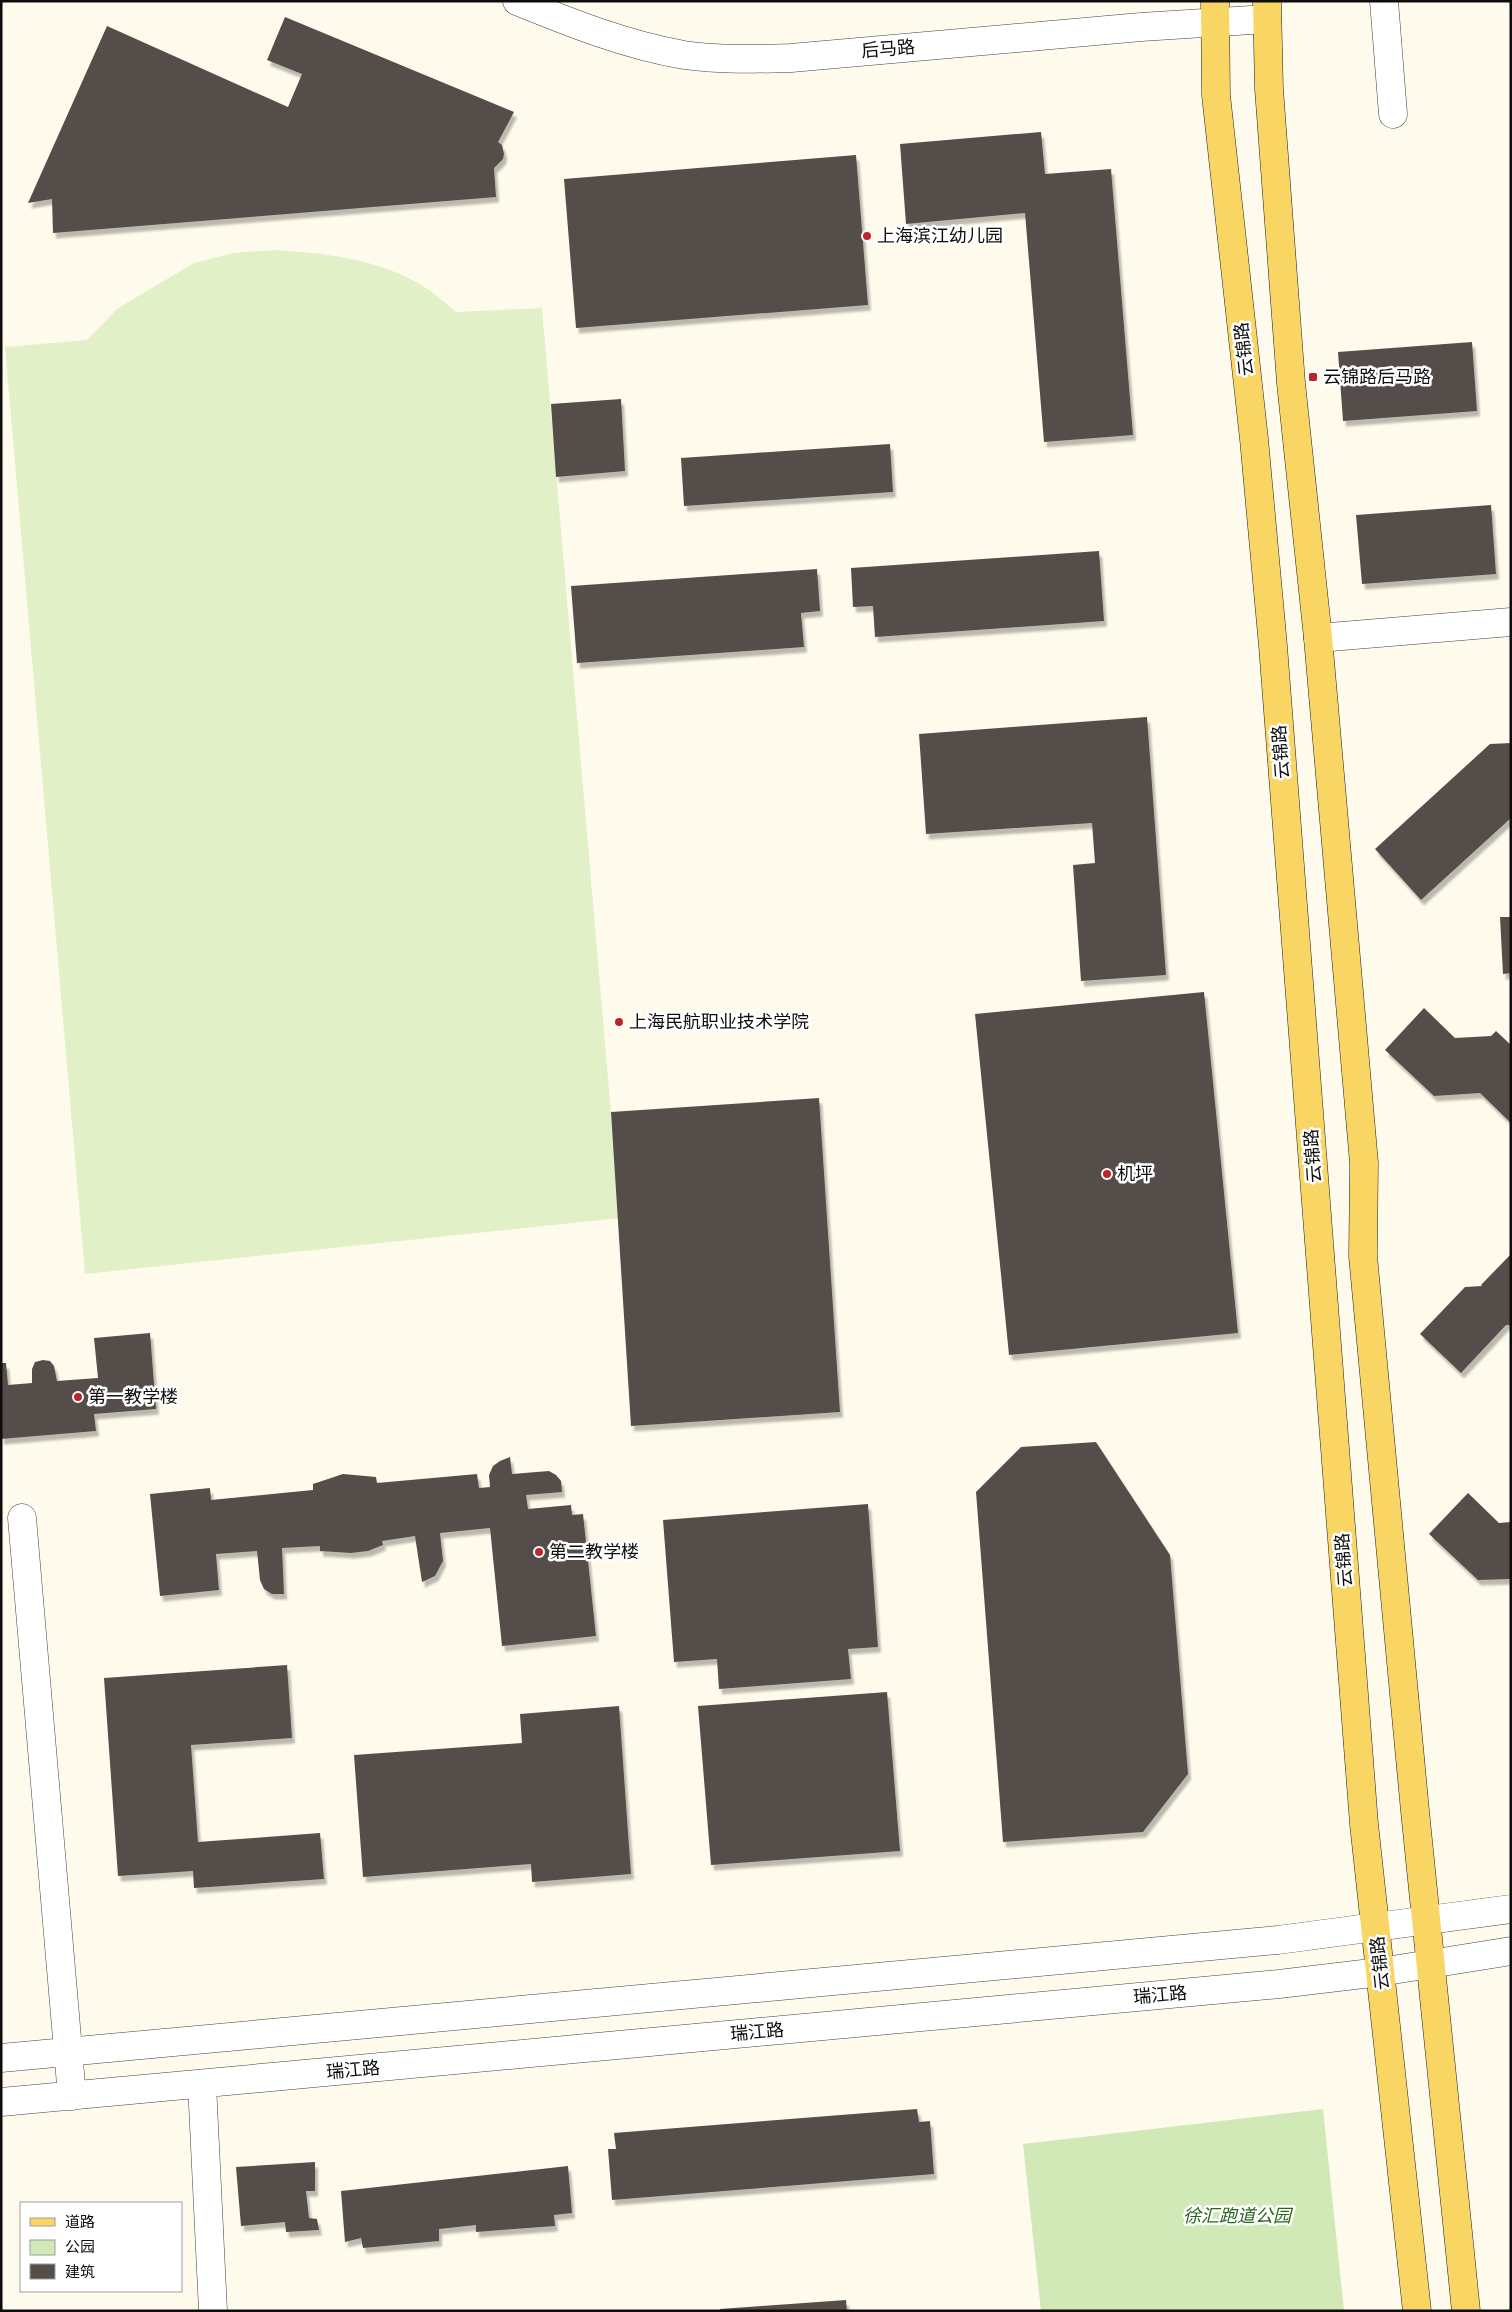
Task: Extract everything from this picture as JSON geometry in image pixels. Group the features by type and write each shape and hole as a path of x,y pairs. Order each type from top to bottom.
{"main road":[{"path":"1267,10 1269,89 1291,383 1318,638 1364,1163 1364,1256 1466,2311"},
{"name":"云锦路","path":"1215,12 1216,95 1254,439 1273,646 1364,1824 1417,2311"}],"street":[{"name":"后马路","path":"517,1 584,28 638,45 684,55 733,59 791,58 1215,12 1267,10"},
{"path":"1384,1 1393,114"},
{"path":"1318,638 1511,622"},
{"path":"22,1518 72,2096"},
{"path":"1,2058 1278,1940 1511,1909"},
{"name":"瑞江路","path":"1,2102 1269,1984 1380,1972 1511,1951"},
{"path":"202,2084 212,2311"}],"green space":[{"path":"274,250 353,259 391,270 426,288 456,312 542,308 620,1218 85,1274 5,347 87,340 118,308 194,263 233,253"},
{"name":"徐汇跑道公园","path":"1323,2109 1344,2311 1041,2311 1023,2144"}],"building":[{"path":"285,17 514,112 498,142 502,145 504,154 503,159 494,168 496,197 53,233 52,199 28,203 107,26 288,107 302,74 267,60"},
{"path":"1041,132 1045,174 1111,169 1133,435 1044,442 1025,213 906,224 900,144"},
{"path":"856,155 868,305 576,328 564,179"},
{"path":"1472,342 1477,411 1343,421 1338,352"},
{"path":"621,399 625,471 556,477 551,404"},
{"path":"890,444 893,492 684,506 681,458"},
{"path":"1491,505 1496,574 1362,584 1356,515"},
{"path":"1099,551 1104,621 875,637 873,606 853,607 851,568"},
{"path":"817,569 820,611 801,613 804,647 577,663 571,586"},
{"path":"1147,717 1166,975 1081,981 1073,865 1095,863 1092,823 926,834 919,734"},
{"path":"1511,743 1511,818 1421,900 1375,849 1490,744"},
{"path":"1500,917 1511,917 1511,973 1503,974"},
{"name":"机坪","path":"1204,992 1238,1333 1009,1355 975,1014"},
{"path":"1424,1008 1455,1038 1491,1036 1496,1031 1511,1045 1511,1123 1480,1093 1434,1096 1385,1050"},
{"path":"819,1098 840,1412 631,1426 611,1112"},
{"path":"1511,1254 1511,1325 1506,1325 1461,1373 1420,1334 1465,1287 1482,1286"},
{"name":"第一教学楼","path":"150,1333 156,1409 94,1414 96,1431 1,1439 1,1363 6,1363 8,1385 32,1383 32,1369 35,1362 43,1360 50,1361 54,1366 57,1381 98,1378 94,1338"},
{"path":"1096,1442 1170,1555 1188,1774 1143,1832 1003,1842 976,1492 1021,1447"},
{"name":"第二教学楼","path":"510,1457 512,1474 549,1471 561,1481 562,1492 526,1495 528,1509 571,1505 572,1515 583,1514 596,1636 502,1646 490,1528 440,1533 443,1561 435,1576 422,1582 415,1536 382,1541 383,1545 368,1551 351,1553 320,1551 320,1546 282,1548 284,1594 272,1594 264,1589 260,1580 257,1551 216,1554 219,1590 160,1596 150,1494 210,1488 211,1500 313,1490 313,1484 343,1474 376,1477 377,1483 477,1474 479,1488 490,1487 489,1475 493,1466"},
{"path":"1468,1493 1499,1523 1511,1522 1511,1579 1478,1580 1429,1534"},
{"path":"868,1504 878,1647 848,1649 851,1679 719,1689 717,1659 674,1662 663,1520"},
{"path":"287,1665 292,1738 191,1745 198,1842 320,1833 324,1879 194,1888 193,1871 118,1876 104,1678"},
{"path":"887,1692 900,1851 711,1865 698,1706"},
{"path":"619,1706 631,1874 532,1882 531,1864 363,1877 354,1755 522,1743 520,1714"},
{"path":"917,2109 919,2122 930,2121 934,2174 612,2200 608,2149 616,2149 614,2133"},
{"path":"315,2162 315,2191 306,2191 309,2218 317,2219 319,2230 286,2232 285,2222 241,2226 236,2167"},
{"path":"568,2166 572,2213 554,2215 555,2226 476,2232 476,2225 439,2229 439,2241 363,2248 361,2238 345,2242 341,2191"},
{"path":"846,2300 847,2311 720,2311 720,2309"}],"place":[{"name":"上海滨江幼儿园","path":"867,236"},
{"name":"云锦路后马路","path":"1313,377"},
{"name":"上海民航职业技术学院","path":"619,1022"},
{"name":"机坪","path":"1107,1174"},
{"name":"第一教学楼","path":"78,1397"},
{"name":"第二教学楼","path":"539,1552"}]}
